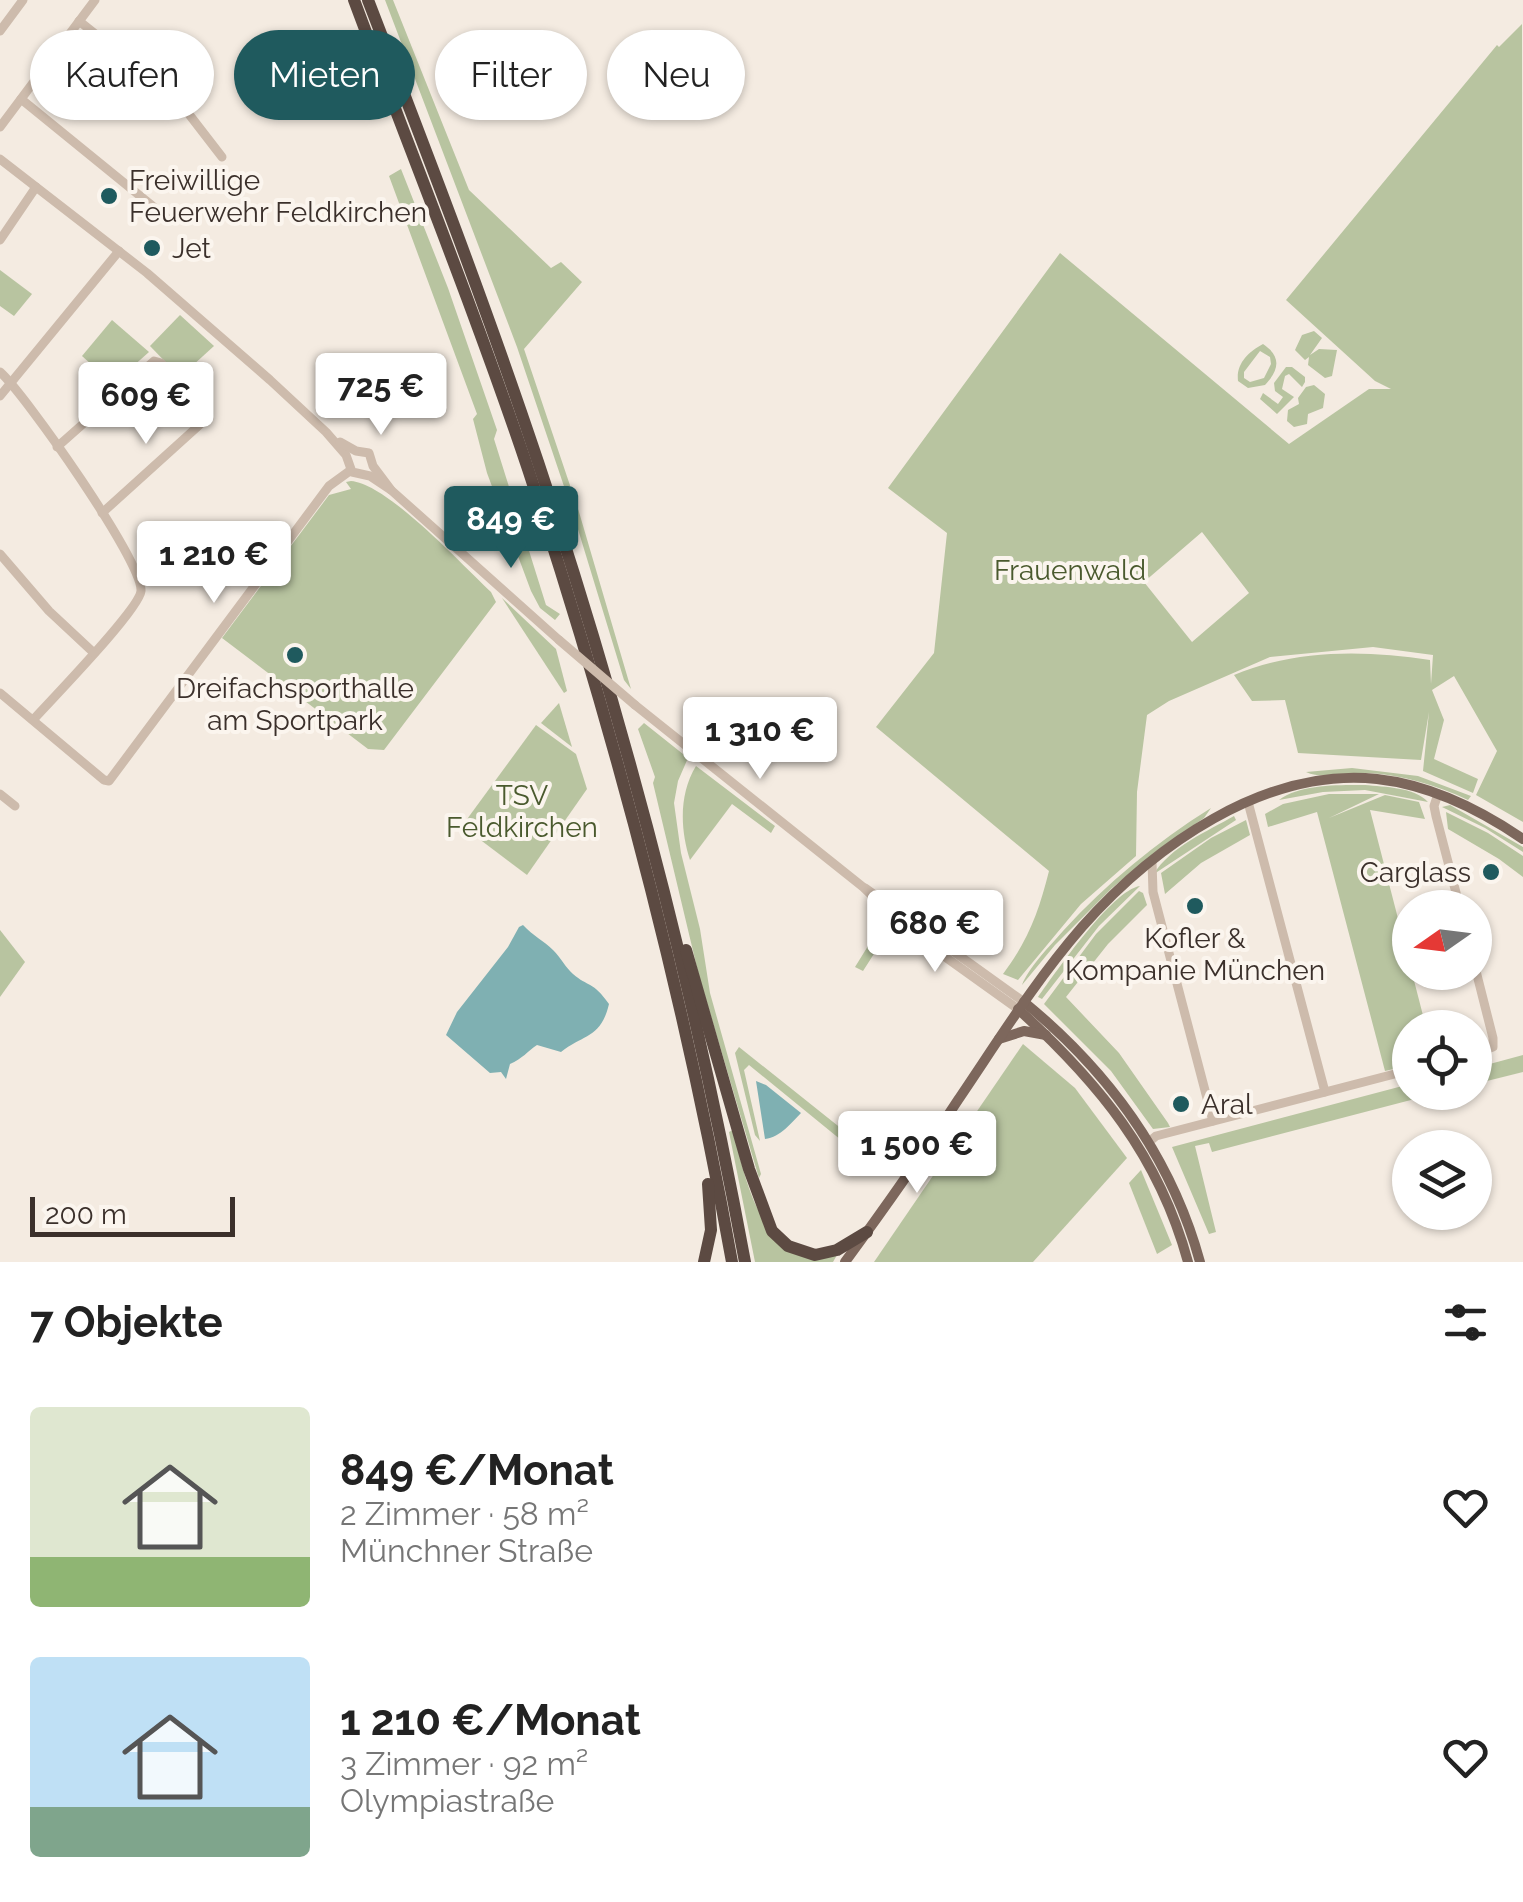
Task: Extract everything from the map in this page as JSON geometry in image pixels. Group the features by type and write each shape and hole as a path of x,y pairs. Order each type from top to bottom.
{"highway":[{"path":"354,0 492,366 565,588 629,810 732,1262"},
{"path":"368,0 467,259 538,464 615,709 700,1042 745,1262"},
{"path":"669,915 682,937 749,1169 772,1232 788,1246 815,1255 837,1250 867,1232"},
{"path":"704,1262 711,1230 708,1185 712,1161"}],"main road":[{"path":"846,1262 1021,1005 1080,930 1130,880 1203,826 1248,802 1293,786 1338,779 1374,779 1438,794 1480,812 1523,839"},
{"path":"1021,1005 1105,1097 1141,1150 1164,1195 1188,1262"},
{"path":"1021,1005 1096,1069 1150,1141 1176,1192 1200,1262"},
{"path":"998,1039 1024,1032 1046,1035"}],"street":[{"path":"0,31 23,0"},
{"path":"0,127 96,0"},
{"path":"79,22 178,100 222,157"},
{"path":"21,99 166,217"},
{"path":"0,159 119,251 246,358 326,432 364,475 392,490"},
{"path":"0,240 36,187"},
{"path":"0,396 119,251"},
{"path":"57,447 154,361 206,410 206,419 102,513"},
{"path":"0,372 12,382 102,513 138,577 141,590 138,600 94,653 33,720"},
{"path":"0,693 109,781 322,495 352,461 369,453 373,466 392,490 635,705 863,887 909,931 1021,1005"},
{"path":"364,475 373,466"},
{"path":"0,554 49,610 94,653"},
{"path":"0,794 15,806"},
{"path":"1438,794 1434,806 1455,890"},
{"path":"1248,802 1325,1092"},
{"path":"1152,862 1152,892 1213,1121"},
{"path":"1130,880 1142,881 1152,892"},
{"path":"1150,1141 1156,1136 1392,1075"}],"green space":[{"path":"385,0 393,0 405,30 396,30"},
{"name":"Frauenwald","path":"1522,24 1523,822 1476,795 1497,751 1454,676 1432,690 1444,720 1434,759 1478,779 1473,793 1423,771 1429,712 1421,760 1298,753 1285,700 1252,701 1234,675 1306,656 1380,654 1430,660 1431,684 1433,655 1373,647 1270,657 1169,701 1147,715 1137,792 1136,856 1081,904 1018,980 1003,974 1032,925 1049,871 876,727 934,653 947,533 888,488 1060,253 1289,444 1369,389 1391,389 1375,381 1286,300","holes":["1202,532 1249,593 1192,642 1144,582"]},
{"path":"415,55 435,105 435,120 441,120 469,190 551,268 561,262 582,282 524,349 579,512 631,689 624,680 517,347 415,79"},
{"path":"401,169 448,288 497,430 494,439 546,605 560,614 555,620 540,608 531,591 487,473 473,419 477,414 389,176"},
{"path":"0,270 32,294 14,316 0,306"},
{"path":"180,315 214,346 180,377 150,346"},
{"path":"112,320 149,352 113,384 82,356"},
{"path":"1314,331 1322,338 1310,355 1319,349 1337,350 1332,376 1325,378 1308,365 1309,357 1305,360 1295,350 1302,335"},
{"path":"1263,344 1273,353 1276,368 1265,385 1248,388 1238,381 1239,369","holes":["1260,351 1270,357 1264,378 1250,382 1244,378 1244,372"]},
{"path":"1286,367 1305,377 1305,382 1302,387 1289,374 1285,376 1282,389 1294,397 1277,414 1260,399 1263,393 1278,404 1283,397 1275,391 1274,383"},
{"path":"1314,385 1325,394 1323,408 1308,414 1307,424 1294,427 1287,421 1288,410 1299,404 1298,398 1306,387"},
{"name":"TSV Feldkirchen","path":"351,481 404,510 491,592 496,602 384,750 368,749 222,638 329,495 351,489 346,482"},
{"path":"502,598 556,649 567,691 564,693"},
{"path":"559,703 572,747 541,723"},
{"path":"644,723 688,758 674,803 681,853 700,929 710,993 759,1178 699,976 653,783 655,777 638,729"},
{"name":"TSV Feldkirchen","path":"536,725 576,754 587,789 527,875 462,826"},
{"path":"696,766 775,826 771,833 732,804 690,860 683,812 686,788"},
{"path":"1352,768 1418,776 1471,796 1468,800 1432,785 1394,776 1306,772"},
{"path":"1365,785 1407,791 1428,802 1365,790 1279,800 1309,788"},
{"path":"1329,794 1379,794 1329,818 1385,795 1419,802 1425,819 1370,810 1392,895 1392,990 1416,990 1422,1010 1392,1010 1392,1069 1385,1071 1317,812 1268,827 1265,814 1283,804"},
{"path":"1450,805 1523,847 1523,852 1442,807"},
{"path":"1211,808 1204,818 1112,888 1055,945 1022,985 1040,957 1097,896 1170,835"},
{"path":"1446,812 1523,856 1523,877 1448,829"},
{"path":"1234,816 1236,820 1154,874 1179,848"},
{"path":"1246,820 1250,835 1201,863 1165,894 1161,873 1211,838"},
{"path":"1140,886 1099,926 1042,999 1038,997 1100,916 1128,891"},
{"path":"1139,891 1147,905 1108,944 1066,997 1119,1053 1170,1127 1153,1129 1111,1071 1044,1004 1096,934"},
{"path":"892,920 900,931 886,935 863,971 855,967 881,925"},
{"path":"0,930 25,962 0,997"},
{"path":"1023,1044 1075,1088 1127,1158 1033,1262 874,1262"},
{"path":"739,1047 892,1169 868,1162 749,1065 744,1070 760,1141 755,1135 735,1053"},
{"path":"1523,1055 1523,1072 1492,1080 1492,1063"},
{"path":"1392,1089 1392,1105 1212,1152 1209,1143 1195,1146 1216,1232 1209,1234 1172,1147"},
{"path":"733,1130 751,1195 761,1215 790,1246 811,1254 837,1255 833,1262 755,1262 729,1132"},
{"path":"1141,1170 1172,1245 1157,1254 1129,1183"}],"water":[{"path":"523,925 609,1004 606,1015 591,1034 561,1052 537,1045 510,1064 506,1079 501,1072 490,1073 446,1035 457,1012"},
{"path":"756,1081 801,1113 771,1138 765,1139"}],"place":[{"name":"Freiwillige Feuerwehr Feldkirchen","path":"109,196"},
{"name":"Jet","path":"152,248"},
{"name":"Dreifachsporthalle am Sportpark","path":"295,655"},
{"name":"Carglass","path":"1491,872"},
{"name":"Kofler & Kompanie München","path":"1195,906"},
{"name":"Aral","path":"1181,1104"}]}
